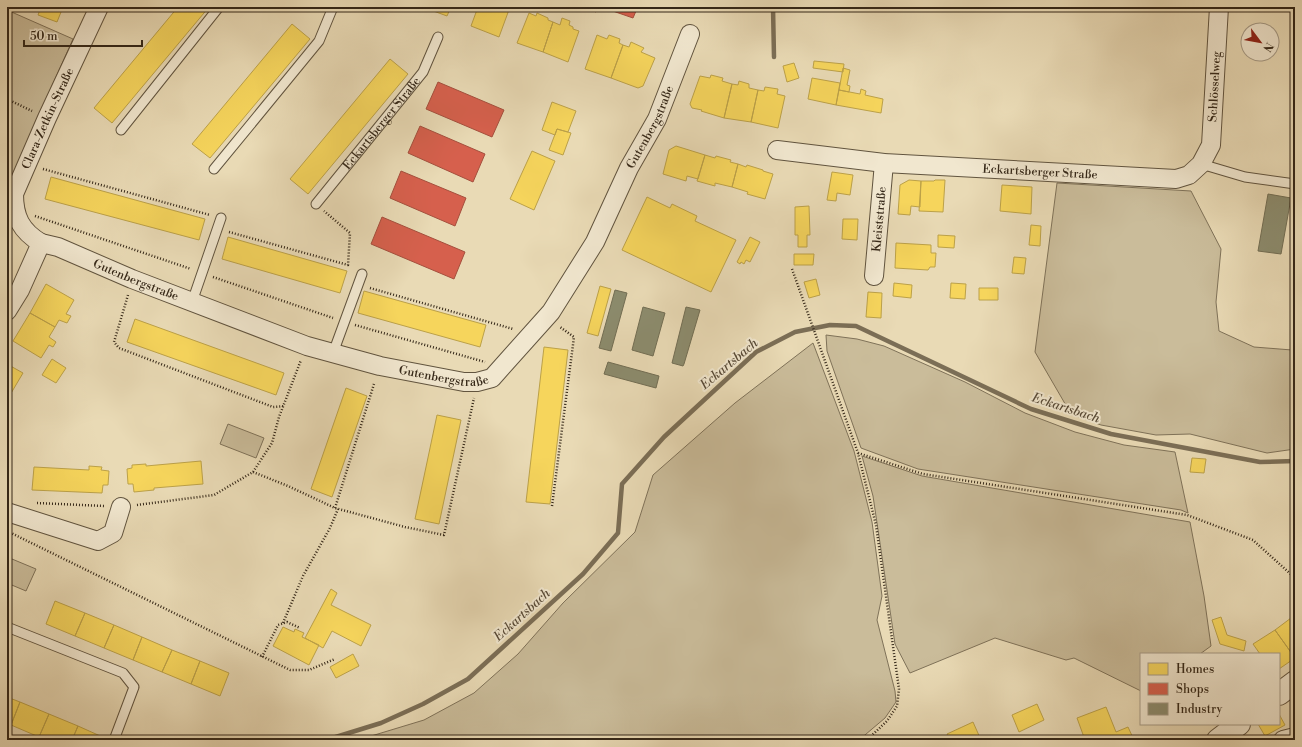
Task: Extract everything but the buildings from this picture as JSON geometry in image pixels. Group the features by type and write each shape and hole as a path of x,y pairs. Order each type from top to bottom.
{"street":[{"name":"Clara-Zetkin-Straße","path":"41,243 31,237 12,216 14,194 47,118 99,7"},
{"name":"Schlösselweg","path":"1201,164 1211,145 1219,7"},
{"name":"Gutenbergstraße","path":"41,243 58,247 132,279 307,346 380,366 464,382 477,382 492,378 546,318 594,242 629,168 657,119 690,34"},
{"name":"Eckartsberger Straße","path":"777,150 884,163 1176,179 1188,175 1201,164"},
{"name":"Kleiststraße","path":"874,276 884,163"},
{"path":"7,311 20,290 41,243"},
{"path":"7,512 98,541 112,533 121,507"},
{"path":"1280,693 1295,682"},
{"path":"1218,740 1238,725"},
{"path":"1283,740 1295,737"}],"lane":[{"path":"121,130 219,7"},
{"path":"214,169 319,41 333,7"},
{"name":"Eckartsberger Straße","path":"316,204 423,72 438,37"},
{"path":"1201,164 1245,177 1295,184"},
{"path":"192,302 221,218"},
{"path":"333,353 362,274"},
{"path":"7,627 123,673 134,687 114,740"}],"path":[{"path":"7,99 47,118"},
{"path":"27,164 221,218"},
{"path":"217,229 348,265 350,233 316,204"},
{"path":"12,216 34,215 344,322 502,368"},
{"path":"792,269 858,453 876,525 899,689 897,706 887,721 868,740"},
{"path":"132,279 114,342 120,348 273,407 285,406"},
{"path":"358,284 532,334"},
{"path":"546,318 574,337 552,506"},
{"path":"214,495 253,472 272,443 279,417 285,406 307,346"},
{"path":"253,472 288,486 337,509 405,527 444,535 477,382"},
{"path":"283,623 303,576 330,528 374,384"},
{"path":"858,453 924,474 1187,516 1253,540 1295,578"},
{"path":"7,531 290,670 310,670 335,659"},
{"path":"262,657 278,625 287,622 300,628"}],"shaded area":[{"path":"7,10 73,39 7,187"},
{"path":"1057,183 1191,191 1221,249 1216,302 1219,331 1254,347 1292,350 1295,347 1295,449 1267,453 1190,434 1156,435 1101,425 1071,414 1035,352"},
{"path":"826,335 857,339 884,346 965,382 1025,413 1075,432 1124,445 1175,452 1188,513 1181,510 918,469 861,448 827,351"},
{"path":"813,343 854,451 872,522 882,596 877,620 895,691 896,702 885,718 859,740 358,740 424,720 474,693 518,654 563,603 635,532 653,475 735,403"},
{"path":"228,424 264,438 256,458 220,444"},
{"path":"862,456 922,476 1190,522 1204,596 1211,646 1201,653 1140,653 1140,691 1074,658 1066,660 995,638 910,673 895,644 873,496"},
{"path":"12,559 36,569 26,591 7,583 7,572"}],"waterway":[{"path":"773,7 774,57"},
{"name":"Eckartsbach","path":"326,740 381,723 423,704 468,679 583,574 618,533 622,484 664,437 756,352 795,332 830,325 856,326 1031,409 1111,434 1260,462 1295,461"}]}
